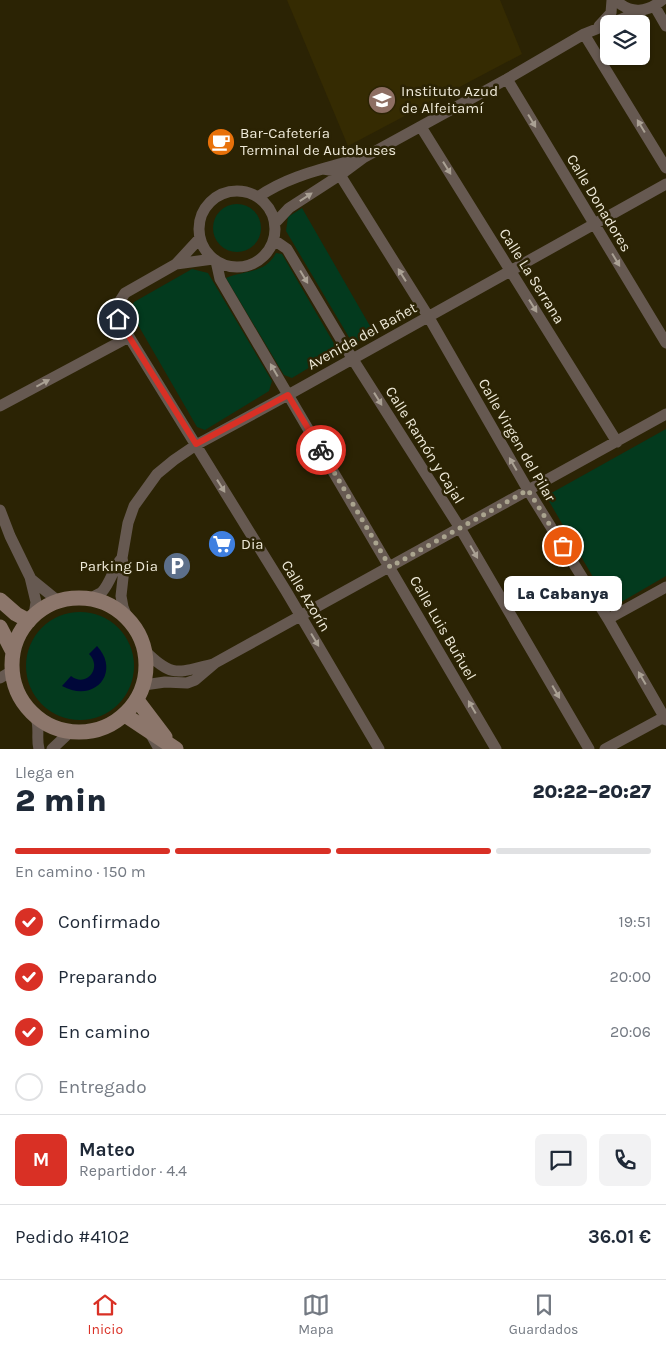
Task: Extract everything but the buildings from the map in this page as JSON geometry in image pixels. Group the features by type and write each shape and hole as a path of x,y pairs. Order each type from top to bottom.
{"main road":[{"path":"90,598 110,605 127,618 139,633 145,651 147,668 144,685 137,700 125,715 108,726 90,732 70,732 52,727 36,717 20,696 15,684 6,674 19,635 31,618 58,601 90,598"},
{"path":"0,600 12,610 31,618"},
{"path":"0,627 13,652"},
{"path":"137,700 169,748"},
{"path":"125,715 149,731 169,748"}],"street":[{"path":"596,29 611,13 612,0"},
{"path":"616,0 621,5 632,10 643,11"},
{"path":"633,15 658,3 666,26"},
{"path":"275,224 289,208 363,158 507,79 584,34 600,27"},
{"path":"584,34 666,168"},
{"name":"Calle Donadores","path":"507,79 666,343"},
{"name":"Calle La Serrana","path":"421,127 617,442"},
{"path":"258,197 272,187 299,176 363,158"},
{"path":"323,169 336,171 340,175"},
{"name":"Calle Virgen del Pilar","path":"340,175 428,316 528,490 608,619 665,718"},
{"name":"Avenida del Bañet","path":"127,618 121,596 124,569 122,558 128,523 134,506 157,474 196,444 288,395 666,184"},
{"path":"233,190 246,191 258,197 270,208 275,224 274,240 268,250 260,259 250,265 239,267 227,266 215,260 205,249 200,238 199,225 203,212 210,201 220,194 233,190"},
{"path":"176,264 200,238"},
{"name":"Calle Ramón y Cajal","path":"274,240 287,249 352,358 460,528 589,749"},
{"path":"176,264 215,260"},
{"name":"Calle Luis Buñuel","path":"215,260 220,279 496,749"},
{"name":"Calle Azorín","path":"176,264 125,293 118,304 118,319 196,444 379,749"},
{"path":"0,406 129,337"},
{"path":"144,685 165,682 188,683 195,680 215,663 666,414"},
{"path":"0,510 4,532 30,578 36,602 31,618"},
{"name":"Avenida del Bañet","path":"90,598 101,592 122,558"},
{"path":"30,578 58,601"},
{"path":"608,619 664,593"},
{"path":"145,651 159,665 171,670 184,671 215,663"},
{"path":"36,717 40,728 39,749"},
{"path":"605,749 665,718"},
{"path":"52,749 70,732"}],"shaded area":[{"name":"Instituto Azud de Alfeitamí","path":"287,0 500,0 522,54 348,146"},
{"path":"97,646 104,656 106,666 105,675 101,683 85,691 74,691 62,686 71,676 82,680 91,675 94,665 93,659 89,654"}],"green space":[{"path":"232,204 242,204 251,208 257,214 261,228 257,242 251,248 242,252 232,252 223,248 217,242 213,233 213,223 217,214 223,208"},
{"path":"302,208 374,333 360,341 350,339 286,231 288,217"},
{"path":"276,253 282,254 336,347 335,352 292,378 284,375 226,278 266,265"},
{"path":"192,269 208,273 272,381 269,391 205,430 197,427 130,311 134,302"},
{"path":"666,429 666,576 611,608 546,496"},
{"path":"80,612 101,616 118,628 130,645 134,666 130,687 118,704 101,716 80,720 59,716 42,704 30,687 26,666 30,645 42,628 59,616"}],"way so far":[{"path":"321,450 390,567 528,490 563,546"}],"place":[{"name":"Instituto Azud de Alfeitamí","path":"382,100"},
{"name":"Bar-Cafetería Terminal de Autobuses","path":"221,142"},
{"name":"Dia","path":"222,544"},
{"name":"La Cabanya","path":"563,546"},
{"name":"Parking Dia","path":"177,566"}],"route":[{"path":"118,319 196,444 288,395 321,450"}]}
